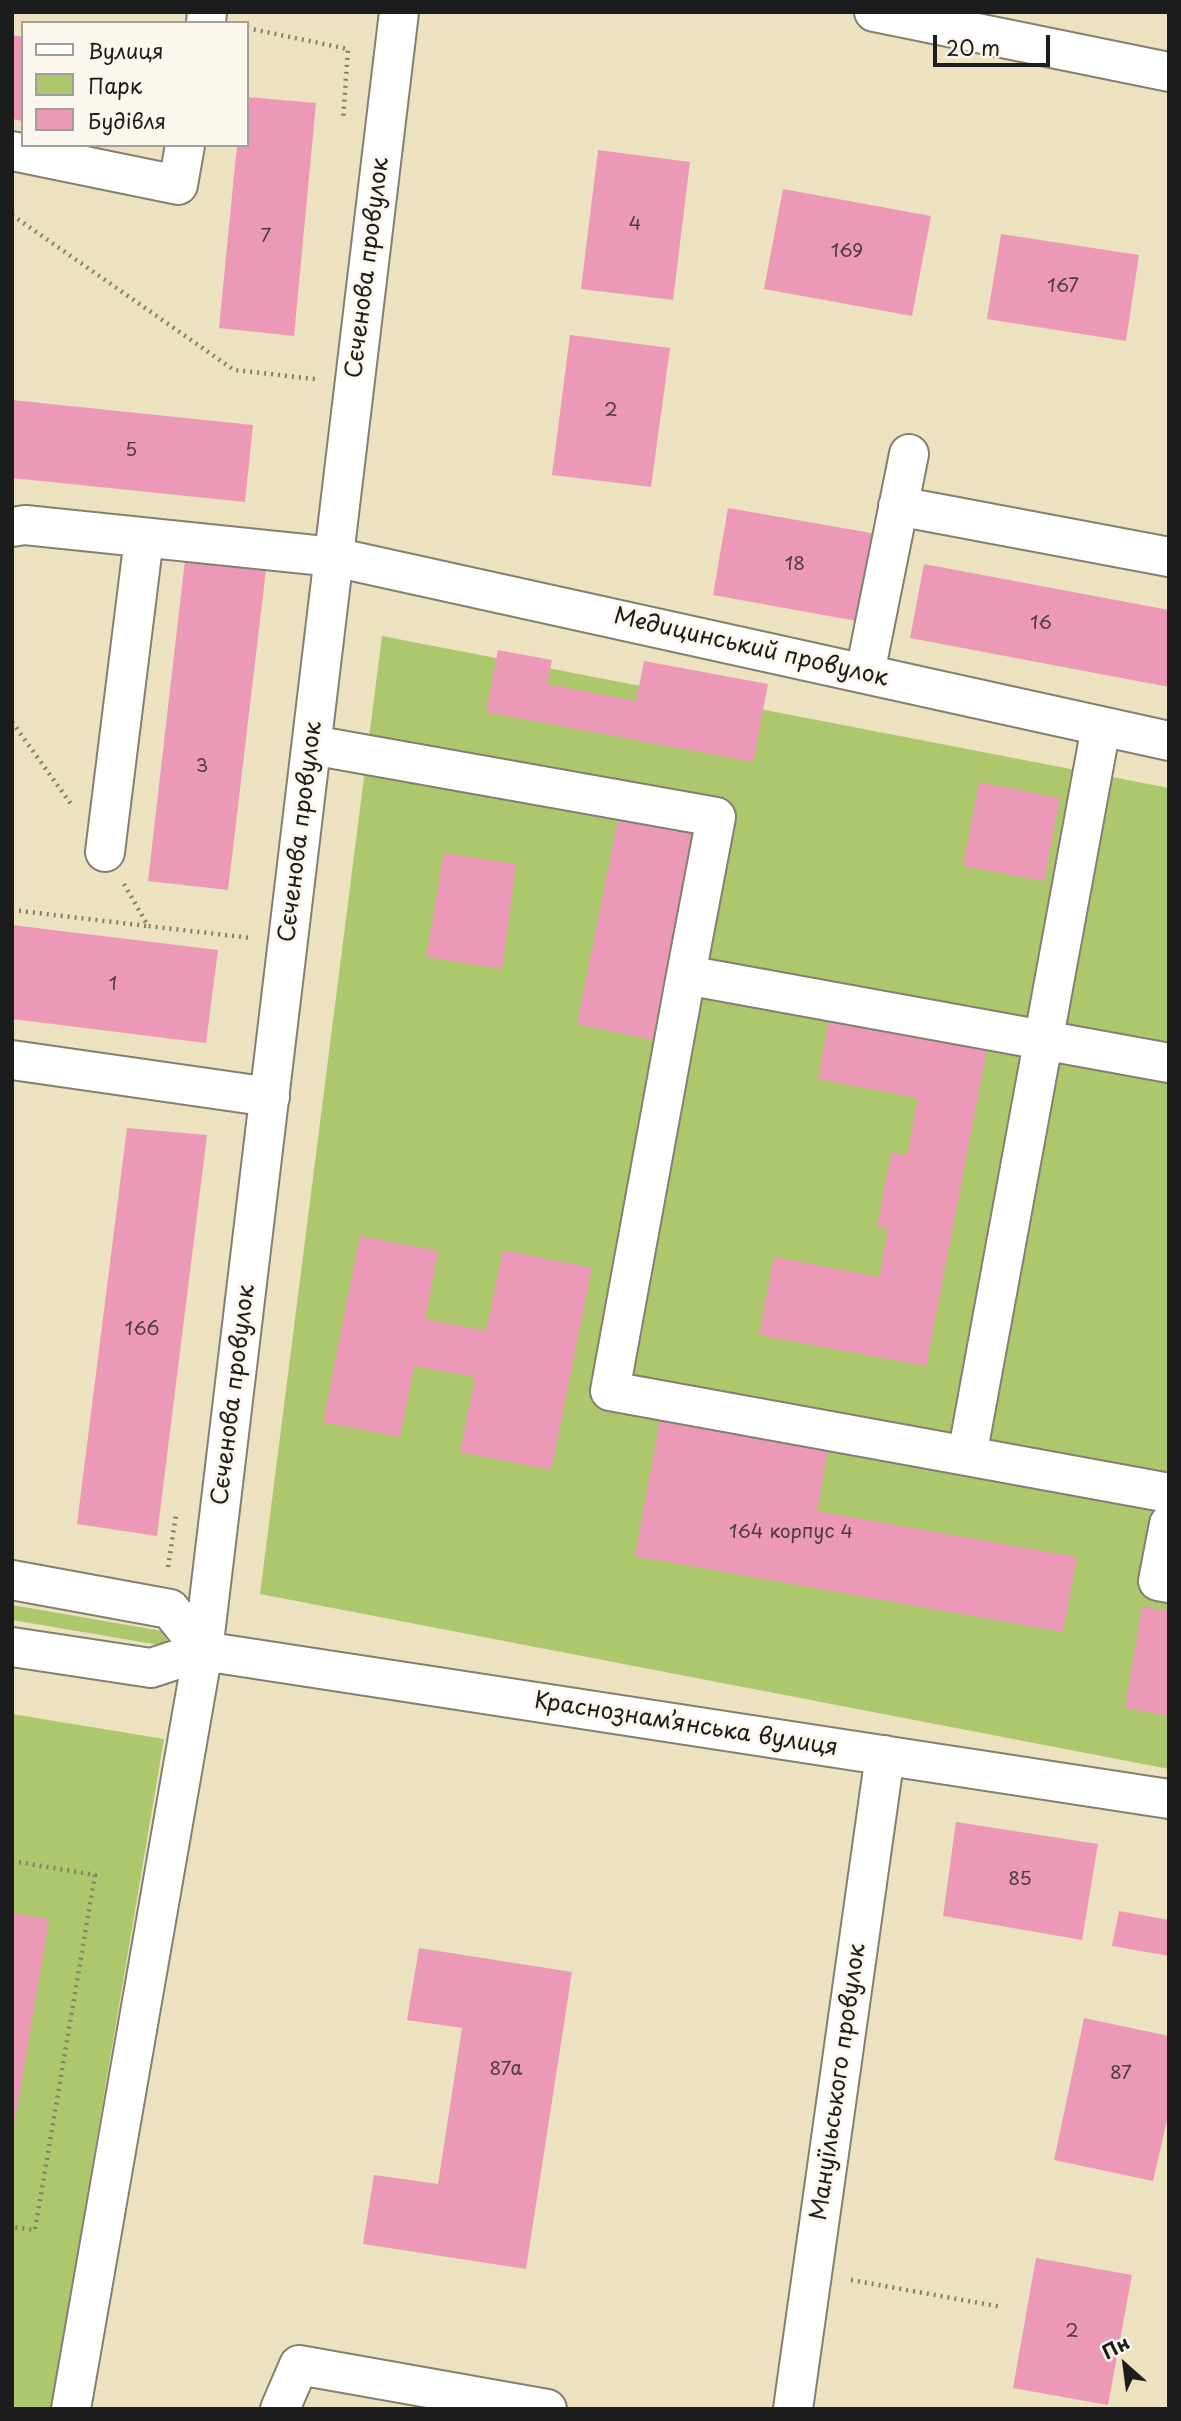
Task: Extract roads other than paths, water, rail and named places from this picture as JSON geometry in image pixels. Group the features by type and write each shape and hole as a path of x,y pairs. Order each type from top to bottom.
{"street":[{"name":"Сєченова провулок","path":"71,2409 203,1651 399,12"},
{"path":"874,12 1169,72"},
{"path":"12,151 178,185 185,147"},
{"path":"865,673 909,454"},
{"path":"898,506 1169,557"},
{"name":"Медицинський провулок","path":"12,527 25,525 334,557 1169,741"},
{"path":"105,852 144,538"},
{"path":"967,1456 1101,727"},
{"path":"312,744 716,817 610,1391 1169,1493"},
{"path":"686,975 1169,1063"},
{"path":"12,1060 270,1097"},
{"path":"1169,1524 1158,1581 1169,1583"},
{"path":"12,1580 170,1609 203,1651 151,1668 12,1647"},
{"name":"Краснознамʼянська вулиця","path":"203,1651 1169,1799"},
{"name":"Мануїльського провулок","path":"793,2409 885,1755"},
{"path":"280,2409 299,2365 547,2409"}]}
